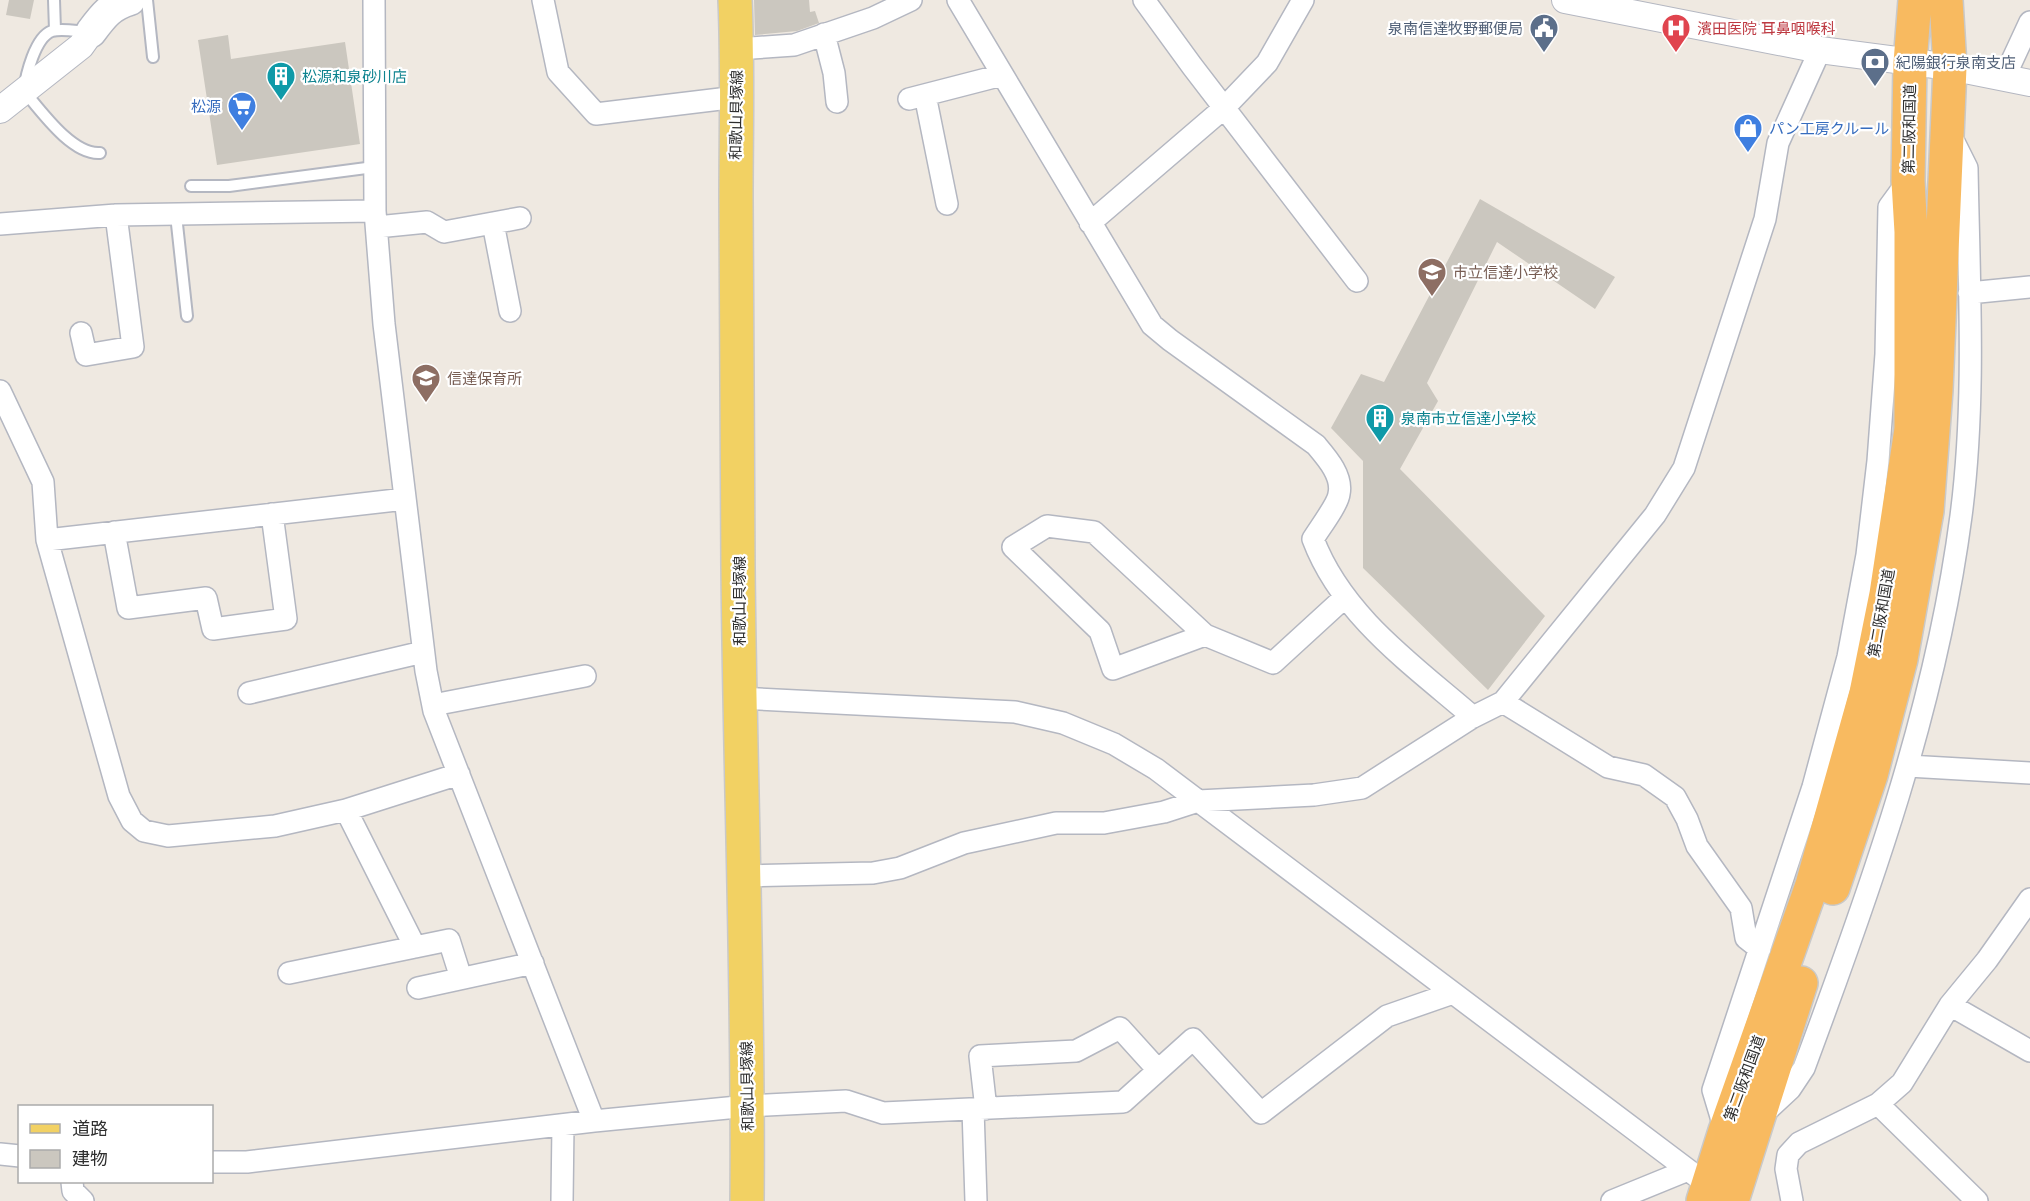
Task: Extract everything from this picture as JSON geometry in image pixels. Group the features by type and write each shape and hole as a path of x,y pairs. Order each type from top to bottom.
{"highway":[{"name":"第二阪和国道","path":"1712,1192 1725,1131 1812,885 1866,693 1884,605 1911,429 1911,232 1908,181 1914,0"},
{"name":"第二阪和国道","path":"1712,1192 1760,1117 1797,997 1872,775 1901,659 1927,512 1936,390 1950,67 1946,0"}],"main road":[{"path":"91,32 104,14 116,4 130,0"},
{"name":"和歌山貝塚線","path":"735,0 740,698 745,876 747,1201"}],"street":[{"path":"374,0 374,167 384,324 423,652 433,705 594,1121"},
{"path":"543,0 558,72 596,114 737,97"},
{"path":"737,49 794,45 840,31 911,0"},
{"path":"958,0 1152,325 1316,445 1332,464 1339,483 1339,496 1313,539 1320,558 1344,598 1385,641 1473,717"},
{"path":"1144,0 1357,281"},
{"path":"1090,223 1224,108 1266,63 1303,0"},
{"path":"1565,0 1820,50 1911,48 1950,67 2030,83"},
{"path":"1901,0 1911,48"},
{"path":"2004,78 2030,22"},
{"path":"0,110 81,46 91,32"},
{"path":"824,34 834,74 837,102"},
{"path":"745,876 873,873 900,868 964,843 1056,824 1104,823 1164,812 1198,801 1314,795 1362,788 1473,717 1503,702 1655,515 1684,468 1765,219 1778,143 1820,50"},
{"path":"947,204 917,97 1002,75"},
{"path":"1760,1117 1790,1089 1804,1068 1860,919 1908,766 1942,634 1961,515 1971,399 1967,168 1947,128"},
{"path":"1725,1131 1713,1090 1813,787 1850,645 1868,555 1886,354 1889,207 1908,181"},
{"path":"81,333 86,355 133,347 116,215"},
{"path":"0,224 116,215 176,215 427,222 444,232 519,218"},
{"path":"494,223 510,311"},
{"path":"1969,293 2030,287"},
{"path":"0,391 43,482 47,540 120,796 132,821 144,831 168,836 275,826 346,810 459,774"},
{"path":"47,540 405,499"},
{"path":"114,532 128,608 206,598 213,629 286,619 272,514"},
{"path":"1205,635 1113,669 1101,631 1013,547 1047,526 1094,532 1205,635 1273,663 1344,598"},
{"path":"249,693 423,652"},
{"path":"433,705 585,676"},
{"path":"740,698 1015,712 1063,723 1114,744 1156,769 1712,1192"},
{"path":"1503,702 1608,767 1644,775 1675,797 1687,819 1697,846 1741,908 1746,938 1760,949"},
{"path":"1908,766 2030,773"},
{"path":"346,810 415,947"},
{"path":"1792,1201 1786,1169 1788,1155 1798,1143 1878,1104 1902,1083 1950,1005 1987,960 2030,899"},
{"path":"289,973 449,940 461,978"},
{"path":"418,988 533,963"},
{"path":"213,1162 247,1162 594,1121 748,1106 846,1101 884,1113 1123,1102 1193,1039 1261,1113 1387,1016 1453,993"},
{"path":"1950,1005 2030,1052"},
{"path":"976,1201 980,1056 1076,1051 1120,1028 1158,1070"},
{"path":"1878,1104 1977,1201"},
{"path":"562,1201 563,1125"},
{"path":"0,1154 18,1156"},
{"path":"72,1183 73,1191 83,1201"},
{"path":"1612,1201 1712,1192"}],"lane":[{"path":"54,0 55,30"},
{"path":"147,0 153,57"},
{"path":"91,32 55,30 45,34 28,67 24,91 61,135 92,153 100,153"},
{"path":"191,186 229,186 374,167"},
{"path":"176,215 187,316"}],"building":[{"path":"9,0 34,0 30,19 6,15"},
{"path":"754,0 809,0 810,12 815,11 819,23 797,31 755,35"},
{"name":"松源和泉砂川店","path":"228,35 231,59 345,42 360,144 217,165 198,40"},
{"name":"泉南市立信達小学校","path":"1480,199 1615,277 1595,309 1497,242 1427,383 1438,401 1400,469 1545,616 1488,690 1363,568 1363,461 1331,428 1361,374 1384,382"}],"place":[{"name":"泉南信達牧野郵便局","path":"1544,54"},
{"name":"濱田医院 耳鼻咽喉科","path":"1676,54"},
{"name":"紀陽銀行泉南支店","path":"1875,88"},
{"name":"松源和泉砂川店","path":"281,102"},
{"name":"松源","path":"242,132"},
{"name":"パン工房クルール","path":"1748,154"},
{"name":"市立信達小学校","path":"1432,298"},
{"name":"信達保育所","path":"426,404"},
{"name":"泉南市立信達小学校","path":"1380,444"}]}
